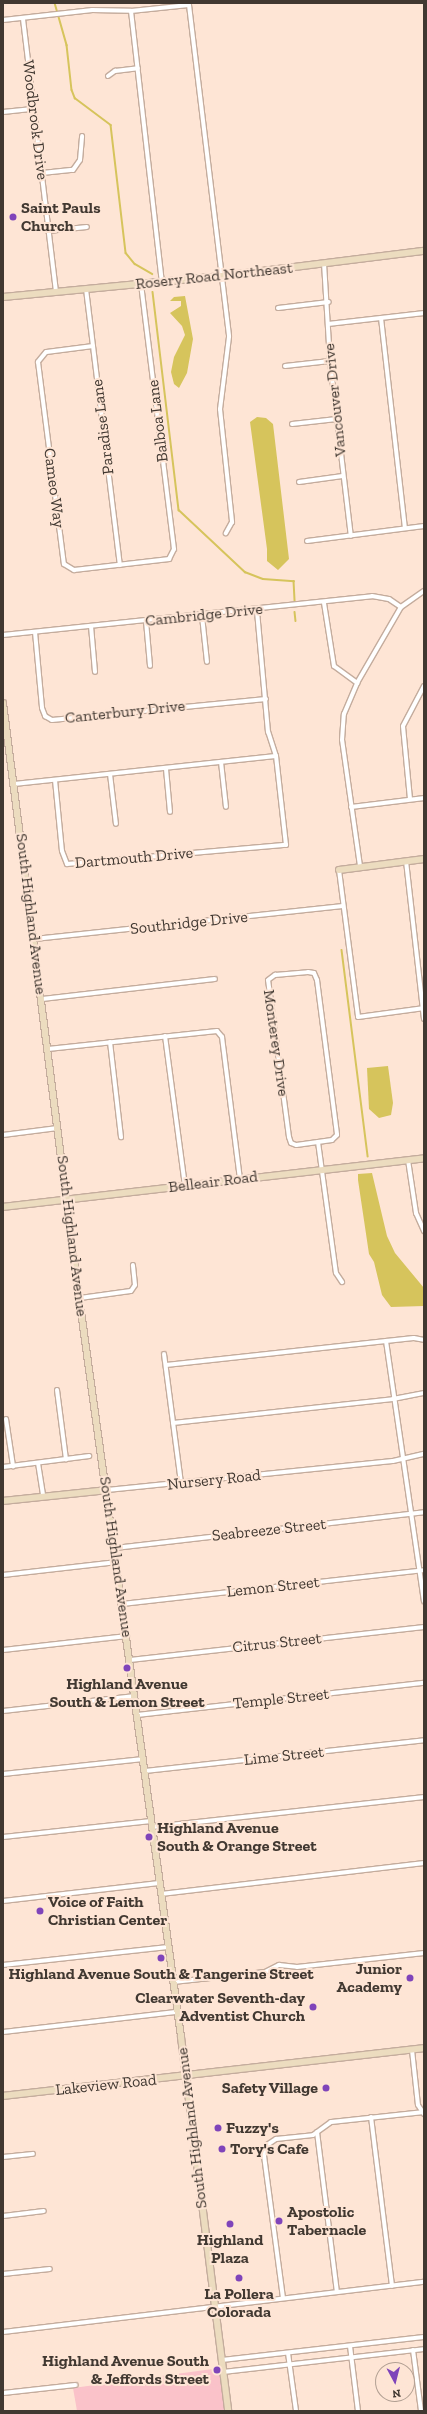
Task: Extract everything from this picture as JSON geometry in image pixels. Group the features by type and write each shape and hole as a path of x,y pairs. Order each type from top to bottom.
{"street":[{"path":"3,20 53,16 92,10 131,11 189,5 229,343 220,409 232,522 226,533"},
{"path":"131,11 162,282"},
{"name":"Woodbrook Drive","path":"23,18 56,292"},
{"path":"108,76 115,70 138,68"},
{"path":"3,112 34,109"},
{"path":"42,173 73,170 80,160 82,136"},
{"path":"48,231 87,227"},
{"name":"Rosery Road Northeast","path":"3,298 222,276 424,251"},
{"name":"Vancouver Drive","path":"324,264 328,302 330,361 351,536"},
{"name":"Balboa Lane","path":"141,284 173,541 172,557"},
{"name":"Paradise Lane","path":"86,289 120,565"},
{"path":"278,308 328,302"},
{"path":"328,324 424,313"},
{"path":"381,318 405,528"},
{"name":"Cameo Way","path":"93,346 46,352 38,362 64,564 74,570 165,561 172,557"},
{"path":"285,366 330,361"},
{"path":"292,424 337,419"},
{"path":"299,482 344,476"},
{"path":"307,542 424,526"},
{"path":"360,866 341,729 345,709 357,683 401,606 424,591"},
{"name":"Cambridge Drive","path":"3,635 202,616 381,596 401,606"},
{"path":"324,603 334,666 357,683"},
{"path":"14,784 166,769 276,756 268,732 257,610"},
{"path":"202,616 206,662"},
{"path":"146,621 150,666"},
{"path":"91,626 95,672"},
{"name":"Canterbury Drive","path":"35,632 42,708 45,716 52,720 266,699"},
{"path":"410,799 403,726 424,686"},
{"name":"South Highland Avenue","path":"3,703 80,1298 186,2077 228,2411"},
{"name":"Dartmouth Drive","path":"55,780 62,851 67,864 286,845 276,756"},
{"path":"221,762 226,807"},
{"path":"166,769 170,812"},
{"path":"110,774 116,824"},
{"path":"351,807 424,798"},
{"path":"423,1008 358,1017 339,870 360,866 424,859"},
{"path":"406,861 424,1019"},
{"name":"Southridge Drive","path":"34,939 343,906"},
{"name":"Monterey Drive","path":"308,972 314,973 318,980 337,1131 334,1139 318,1142 294,1144 289,1137 268,983 269,978 275,976 308,972"},
{"path":"42,999 215,979"},
{"path":"48,1049 217,1030 222,1037 240,1179"},
{"path":"165,1036 185,1185"},
{"path":"110,1042 121,1137"},
{"path":"3,1135 58,1128"},
{"path":"318,1142 336,1273 342,1282"},
{"name":"Belleair Road","path":"3,1207 424,1158"},
{"path":"408,1160 416,1213 424,1231"},
{"path":"80,1298 130,1291 135,1285 133,1265"},
{"path":"166,1365 414,1338 424,1340"},
{"path":"386,1341 393,1399 424,1601"},
{"path":"164,1354 182,1484"},
{"path":"57,1390 66,1459"},
{"path":"173,1424 393,1399 424,1393"},
{"path":"6,1419 13,1466"},
{"name":"Nursery Road","path":"3,1501 182,1484 403,1459 424,1454"},
{"path":"3,1467 89,1456"},
{"path":"38,1463 43,1496"},
{"name":"Seabreeze Street","path":"115,1548 424,1512"},
{"path":"3,1575 117,1562"},
{"name":"Lemon Street","path":"122,1604 424,1570"},
{"name":"Citrus Street","path":"130,1660 424,1627"},
{"path":"3,1650 127,1636"},
{"name":"Temple Street","path":"138,1716 424,1683"},
{"path":"3,1711 135,1696"},
{"name":"Lime Street","path":"145,1771 424,1740"},
{"path":"3,1774 143,1758"},
{"path":"3,1838 424,1797"},
{"path":"161,1894 424,1863"},
{"path":"3,1901 159,1883"},
{"path":"3,1965 168,1947"},
{"path":"173,1982 265,1972 279,1965 297,1967 424,1953"},
{"path":"3,2032 176,2012"},
{"name":"Lakeview Road","path":"3,2096 186,2077 424,2048"},
{"path":"283,2298 264,2156 267,2145 276,2139 317,2132 331,2122 423,2113 418,2105 412,2050"},
{"path":"371,2118 392,2286"},
{"path":"317,2132 337,2292"},
{"path":"3,2157 33,2154"},
{"path":"3,2216 44,2211"},
{"path":"3,2274 50,2269"},
{"path":"3,2332 424,2282"},
{"path":"222,2360 424,2337"},
{"path":"350,2346 358,2411"},
{"path":"223,2372 424,2349"},
{"path":"413,2350 422,2410"},
{"path":"288,2353 296,2411"},
{"path":"3,2393 76,2385"}],"shaded area":[{"path":"185,296 193,339 187,373 179,388 174,384 171,372 174,357 185,335 182,326 170,313 181,306 181,301 170,301 174,297"},
{"path":"257,417 266,418 273,424 289,559 278,570 267,561 267,549 250,422"},
{"path":"388,1066 393,1103 391,1115 379,1118 369,1109 367,1068"},
{"path":"372,1173 387,1236 395,1253 424,1288 424,1306 391,1307 382,1295 374,1262 369,1254 358,1180 358,1174"},
{"path":"220,2368 226,2411 77,2411 73,2388"}],"waterway":[{"path":"55,3 67,45 72,90 75,98 111,125 126,253 135,264 152,274"},
{"path":"153,292 179,510 245,572 263,579 294,581 295,602"},
{"path":"295,612 296,621"},
{"path":"342,950 368,1156"}],"place":[{"name":"Saint Pauls Church","path":"13,217"},
{"name":"Highland Avenue South & Lemon Street","path":"127,1668"},
{"name":"Highland Avenue South & Orange Street","path":"149,1837"},
{"name":"Voice of Faith Christian Center","path":"40,1911"},
{"name":"Highland Avenue South & Tangerine Street","path":"161,1958"},
{"name":"Junior Academy","path":"410,1978"},
{"name":"Clearwater Seventh-day Adventist Church","path":"313,2007"},
{"name":"Safety Village","path":"326,2088"},
{"name":"Fuzzy's","path":"218,2128"},
{"name":"Tory's Cafe","path":"222,2149"},
{"name":"Apostolic Tabernacle","path":"279,2221"},
{"name":"Highland Plaza","path":"230,2224"},
{"name":"La Pollera Colorada","path":"239,2278"},
{"name":"Highland Avenue South & Jeffords Street","path":"217,2370"}]}
